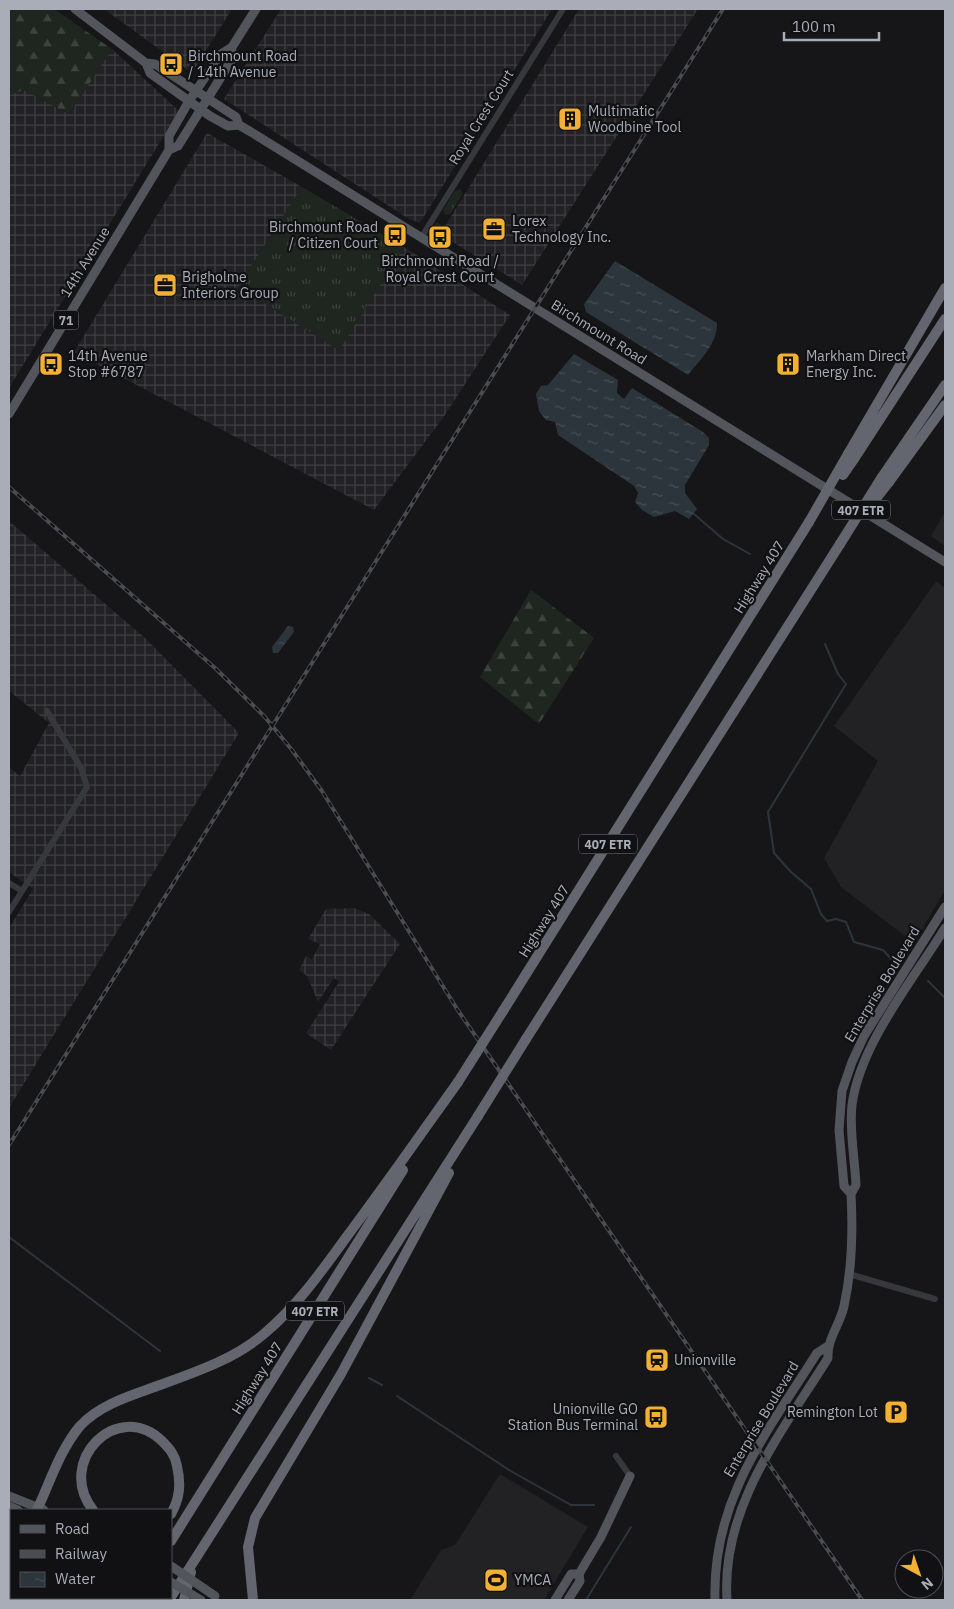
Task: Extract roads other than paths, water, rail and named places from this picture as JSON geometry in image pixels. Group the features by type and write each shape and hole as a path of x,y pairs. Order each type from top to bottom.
{"highway":[{"path":"851,457 945,288"},
{"name":"Highway 407","path":"172,1539 809,522 945,319"},
{"name":"407 ETR","path":"172,1596 840,544 885,479 945,385"},
{"path":"885,479 945,405"},
{"path":"40,1509 66,1446 81,1425 98,1411 121,1399 210,1366 235,1354 264,1334 285,1314 306,1292 458,1082"},
{"path":"253,1600 248,1547 256,1518 341,1374 478,1116"},
{"path":"92,1509 83,1490 81,1466 88,1451 99,1438 112,1430 127,1427 142,1428 156,1435 171,1450 175,1457 181,1488 172,1511"},
{"path":"184,1600 193,1563"}],"main road":[{"name":"Birchmount Road","path":"75,9 146,63 155,64 236,117 239,125"},
{"name":"14th Avenue","path":"9,414 169,150 169,136 189,101 221,54 232,47 256,9"},
{"name":"14th Avenue","path":"169,150 178,146 231,61 232,47"},
{"name":"Birchmount Road","path":"146,63 150,73 200,109 228,126 239,125 945,562"},
{"name":"Enterprise Boulevard","path":"851,1194 844,1186 839,1130 842,1091 864,1036 945,907"},
{"name":"Enterprise Boulevard","path":"727,1600 730,1545 743,1501 756,1474 828,1358 828,1346 844,1308 849,1274 851,1194 856,1185 852,1108 855,1085 869,1049 945,928"},
{"name":"Enterprise Boulevard","path":"715,1600 717,1555 730,1500 742,1473 817,1353 828,1346"},
{"path":"568,1600 580,1581 579,1574 601,1537 630,1476"},
{"path":"9,1496 38,1509"},
{"path":"172,1567 218,1598"},
{"path":"555,1600 571,1574 579,1574"},
{"path":"172,1583 201,1600"}],"street":[{"name":"Royal Crest Court","path":"420,238 563,9"},
{"path":"9,912 87,787 82,768 47,711"},
{"path":"9,883 22,891"},
{"path":"849,1274 935,1299"},
{"path":"616,1456 630,1476"}],"water":[{"path":"615,261 717,323 715,337 703,357 688,375 586,312 584,304"},
{"path":"574,354 618,380 617,393 624,399 632,388 703,432 709,438 709,445 685,485 685,493 697,509 689,519 675,511 654,517 642,510 635,502 638,493 634,486 558,435 555,422 546,420 539,411 536,394 541,386 548,385"},
{"path":"288,626 293,627 294,632 278,653 273,653 272,647"}],"waterway":[{"path":"694,514 723,539 750,554"},
{"path":"825,644 838,674 846,684 768,812 774,853 791,872 811,889 821,914 827,921 836,919 846,922 854,942 883,950 893,961"},
{"path":"928,981 945,998"},
{"path":"9,1237 160,1351"},
{"path":"369,1378 382,1385"},
{"path":"397,1396 509,1470 571,1505 594,1505"},
{"path":"586,1600 631,1527"}],"railway":[{"path":"9,1145 723,9"},
{"path":"9,487 215,668 264,716 292,750 322,791 457,1009 862,1600"}],"place":[{"name":"Birchmount Road / 14th Avenue","path":"171,64"},
{"name":"Multimatic Woodbine Tool","path":"570,119"},
{"name":"Lorex Technology Inc.","path":"494,229"},
{"name":"Birchmount Road / Citizen Court","path":"395,235"},
{"name":"Birchmount Road / Royal Crest Court","path":"440,237"},
{"name":"Brigholme Interiors Group","path":"165,285"},
{"name":"14th Avenue Stop #6787","path":"51,364"},
{"name":"Markham Direct Energy Inc.","path":"788,364"},
{"name":"Unionville","path":"657,1360"},
{"name":"Remington Lot","path":"896,1412"},
{"name":"Unionville GO Station Bus Terminal","path":"656,1417"},
{"name":"YMCA","path":"496,1580"}]}
